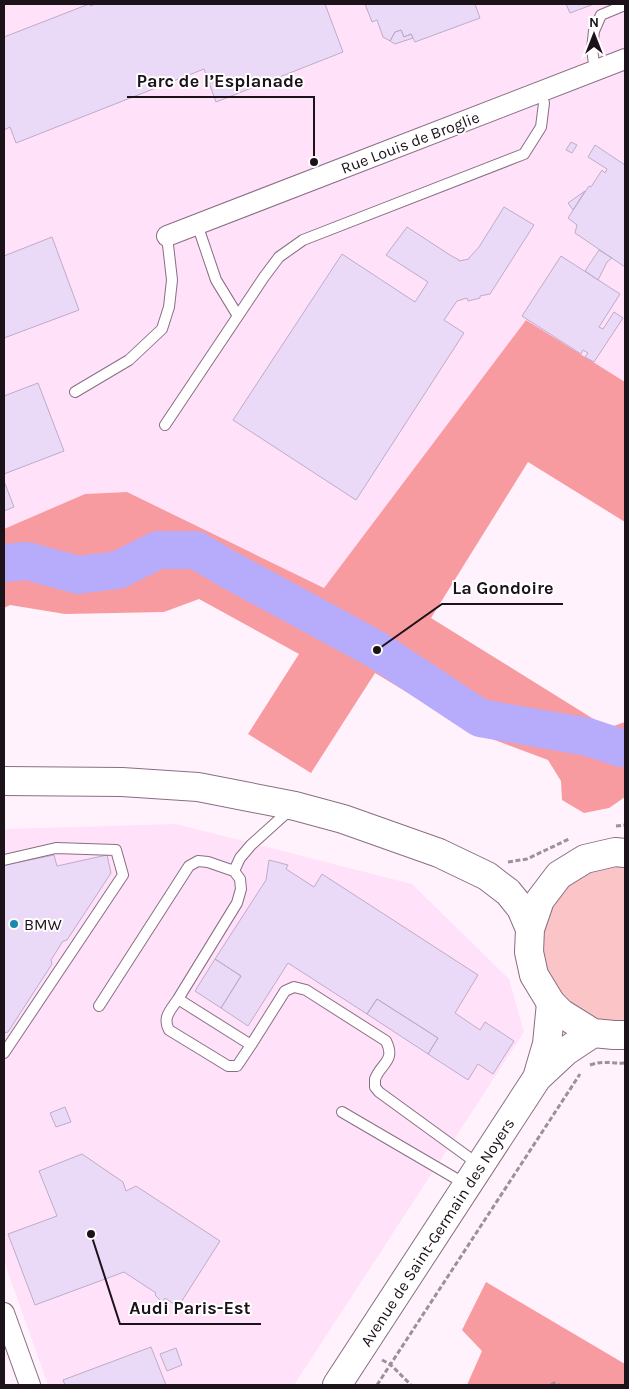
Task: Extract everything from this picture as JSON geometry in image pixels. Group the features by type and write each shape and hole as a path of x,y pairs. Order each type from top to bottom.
{"main road":[{"path":"4,781 122,782 198,787 295,806 343,819 439,853 487,876 508,892 521,908 530,929"},
{"path":"487,876 519,882 538,881 559,875 585,859 615,852 625,853"},
{"path":"559,875 540,900 530,929 529,952 534,975 551,1003 561,1013 592,1033 625,1035"},
{"name":"Avenue de Saint-Germain des Noyers","path":"537,1078 547,1044 551,1003"},
{"name":"Avenue de Saint-Germain des Noyers","path":"337,1385 537,1078 566,1051 592,1033"}],"street":[{"name":"Rue Louis de Broglie","path":"167,236 625,59"},
{"path":"4,1313 30,1385"}],"lane":[{"path":"595,71 592,49 594,31 600,15 625,5"},
{"path":"165,425 279,257 303,240 524,154 541,127 544,103 540,92"},
{"path":"197,224 216,280 238,316"},
{"path":"75,392 130,360 162,329 170,308 172,280 167,236"},
{"path":"234,871 240,858 251,845 295,806"},
{"path":"4,860 56,848 116,850 123,875 4,1053"},
{"path":"99,1006 189,866 198,861 208,862 234,871 240,880 241,889 237,903 166,1017 165,1024 168,1030 228,1066 237,1066 285,991 294,987 306,990 386,1041 390,1048 390,1055 375,1079 375,1087 474,1176"},
{"path":"178,999 251,1045"},
{"path":"342,1112 474,1176"}],"path":[{"path":"585,1068 602,1062 625,1063"},
{"path":"377,1385 581,1072"},
{"path":"361,1349 390,1364 411,1385"},
{"path":"551,1385 554,1383 559,1385"}],"shaded area":[{"path":"4,4 625,4 625,382 526,320 324,588 127,492 85,494 4,529"},
{"path":"526,320 625,382 625,522 528,462 431,618 608,728 625,722 625,797 609,808 584,813 562,800 561,781 548,760 473,732 375,673 311,773 248,734 299,654 199,599 164,612 65,614 10,605 4,608 4,529 85,494 127,492 324,588"},
{"path":"176,824 412,884 509,979 524,1032 294,1385 48,1385 4,1261 4,829"},
{"path":"625,864 625,1022 623,1022 604,1020 591,1016 569,1002 556,987 547,969 543,950 544,930 549,911 560,894 575,880 587,873 605,867"},
{"path":"486,1282 625,1364 625,1385 467,1385 482,1351 462,1330"}],"building":[{"path":"89,4 91,6 95,4 325,4 343,52 216,102 204,69 16,143 10,127 4,130 4,37"},
{"path":"365,4 475,4 480,18 415,42 411,34 404,37 401,30 395,32 390,41 383,37 377,20 372,22"},
{"path":"566,4 594,4 570,13"},
{"path":"401,30 404,37 411,34 413,38 395,44 390,41 395,32"},
{"path":"571,142 577,145 572,153 566,150"},
{"path":"595,145 625,165 625,267 575,233 577,225 568,218 589,186 591,187 602,170 605,173 607,169 588,157"},
{"path":"585,191 573,210 568,203"},
{"path":"504,207 534,225 490,294 468,301 467,298 457,301 444,320 464,333 356,500 233,420 342,254 415,302 428,282 386,255 407,227 459,261 469,259 479,247"},
{"path":"52,237 79,310 4,338 4,256"},
{"path":"599,250 612,258 607,262 598,280 585,271"},
{"path":"561,256 620,294 599,327 603,329 614,312 623,318 594,362 585,357 588,353 583,350 581,354 522,316"},
{"path":"38,383 64,451 4,474 4,396"},
{"path":"4,481 14,507 4,511"},
{"path":"54,855 57,866 107,855 111,873 67,940 63,941 51,960 52,964 8,1032 4,1033 4,865"},
{"path":"269,860 288,865 286,869 314,887 322,874 478,975 455,1013 480,1030 485,1022 514,1041 493,1074 478,1064 468,1080 428,1054 438,1038 377,999 367,1014 288,963 248,1026 221,1008 241,976 215,959 266,880"},
{"path":"215,959 241,976 221,1008 195,991"},
{"path":"377,999 438,1038 428,1054 367,1014"},
{"path":"65,1107 71,1122 56,1127 50,1113"},
{"path":"82,1154 123,1182 126,1191 136,1186 220,1241 178,1307 165,1298 162,1302 155,1295 156,1293 124,1272 35,1305 8,1234 57,1216 39,1171"},
{"path":"151,1347 166,1385 65,1385 63,1380"},
{"path":"176,1348 182,1365 167,1371 160,1354"}],"waterway":[{"path":"4,563 27,561 78,575 118,570 158,550 196,550 377,650 480,718 588,737 621,748 625,747"}],"place":[{"name":"Parc de l’Esplanade","path":"314,162"},
{"name":"La Gondoire","path":"377,650"},
{"name":"BMW","path":"14,924"},
{"name":"Audi Paris-Est","path":"91,1234"}]}
